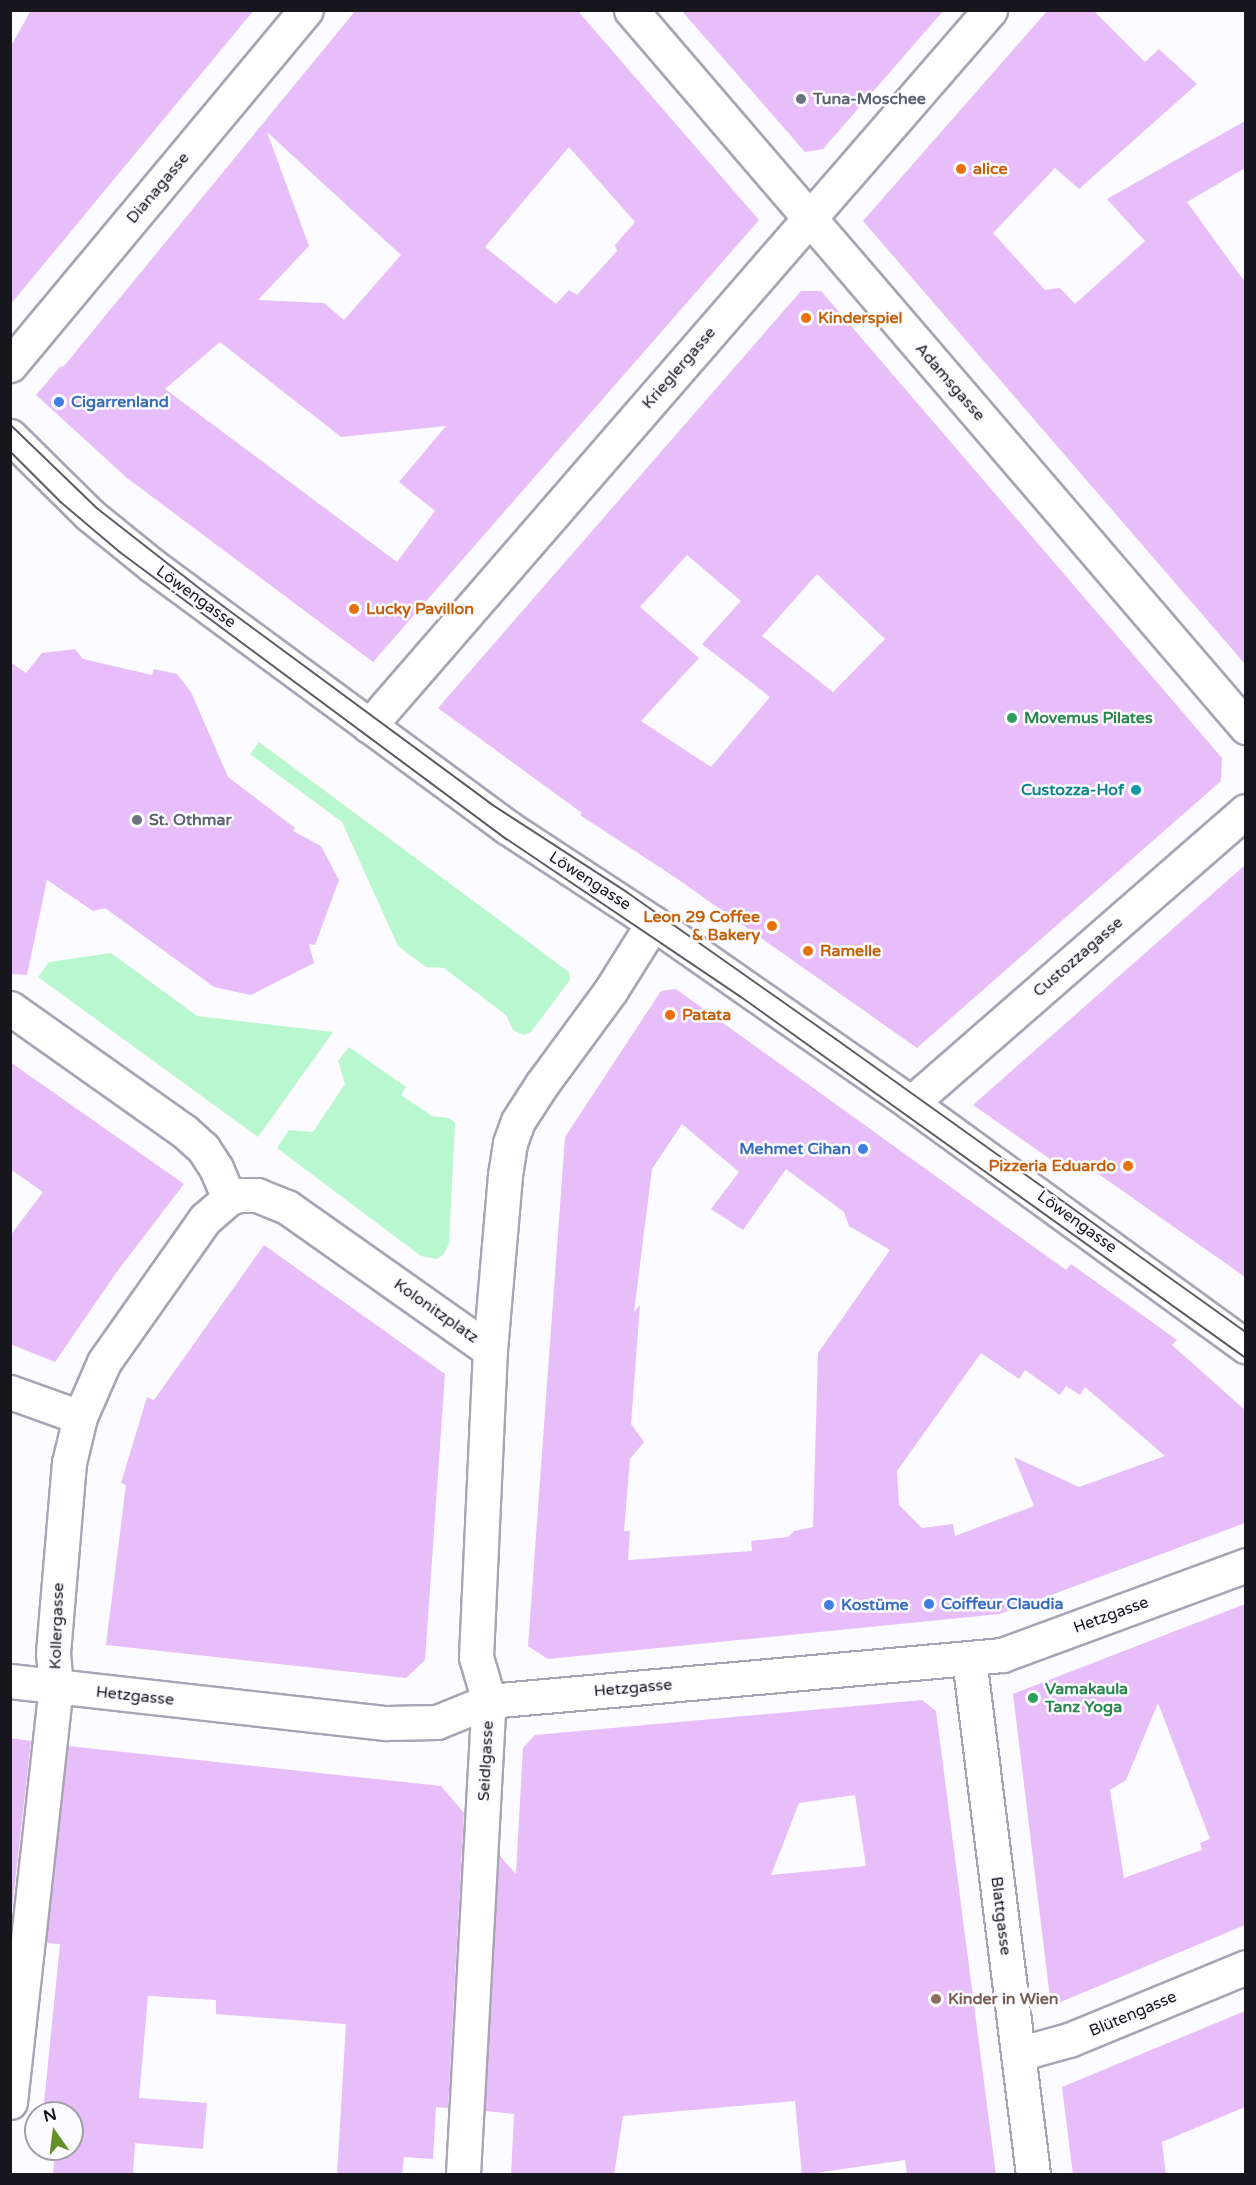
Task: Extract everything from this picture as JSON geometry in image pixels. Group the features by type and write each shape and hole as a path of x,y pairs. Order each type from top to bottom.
{"street":[{"name":"Dianagasse","path":"10,365 306,10"},
{"name":"Adamsgasse","path":"631,10 1245,727"},
{"name":"Krieglergasse","path":"369,726 990,10"},
{"name":"Löwengasse","path":"10,436 90,515 153,566 369,726 507,827 653,923 911,1103 1245,1346"},
{"name":"Custozzagasse","path":"911,1103 1245,811"},
{"name":"Kolonitzplatz","path":"490,1350 505,1175 514,1132 542,1084 611,990 653,923"},
{"path":"10,1008 184,1131 210,1158 228,1198"},
{"name":"Kolonitzplatz","path":"228,1198 257,1195 287,1207 490,1350"},
{"name":"Kollergasse","path":"10,2102 56,1687 53,1653 69,1464 80,1417 104,1362 205,1219 228,1198"},
{"name":"Seidlgasse","path":"463,2175 489,1701 476,1657 490,1350"},
{"path":"10,1392 80,1417"},
{"name":"Hetzgasse","path":"10,1681 386,1724 437,1722 489,1701 1002,1655 1245,1565"},
{"name":"Blattgasse","path":"969,1658 1033,2175"},
{"name":"Blütengasse","path":"1018,2054 1069,2040 1245,1967"}],"green space":[{"path":"259,742 569,972 570,980 531,1032 524,1035 513,1030 506,1015 444,968 426,967 398,946 342,822 250,754"},
{"path":"111,953 197,1016 333,1032 258,1137 38,977 49,962"},
{"path":"349,1047 406,1087 401,1095 432,1116 449,1118 455,1123 449,1244 444,1254 437,1259 421,1256 277,1148 289,1130 313,1132 345,1084 338,1061"}],"building":[{"path":"31,10 254,10 10,305 10,48"},
{"path":"356,10 577,10 759,220 373,662 127,478 36,395 60,367 64,366","holes":["267,132 401,255 344,320 324,303 258,300 309,246","569,147 635,222 615,245 617,251 577,295 569,290 556,304 485,247","220,342 341,437 446,426 399,482 435,511 397,562 165,389"]},
{"path":"681,10 944,10 823,149 805,152"},
{"path":"1048,10 1093,10 1145,62 1159,49 1197,84 1079,189 1055,168 993,233 1045,290 1060,288 1075,304 1145,241 1107,199 1245,121 1245,168 1187,202 1245,282 1245,664 863,221"},
{"path":"801,291 821,291 1222,758 1221,781 917,1048 676,878 580,815 582,813 438,708","holes":["687,555 741,601 702,644 770,697 711,767 641,721 699,658 640,607","817,574 885,639 833,692 762,636"]},
{"name":"St. Othmar","path":"75,649 83,659 152,675 154,669 177,674 191,692 228,777 295,828 293,831 321,846 339,880 315,945 309,944 314,963 251,995 214,987 105,908 93,911 47,880 27,975 10,974 10,662 26,673 42,653"},
{"path":"1245,865 1245,1277 1083,1163 1070,1173 973,1105"},
{"path":"676,989 1066,1270 1071,1264 1177,1340 1172,1345 1245,1410 1245,1523 1000,1614 548,1659 528,1646 565,1137 661,991","holes":["682,1124 739,1172 711,1209 743,1230 786,1169 844,1212 849,1226 890,1250 818,1353 813,1527 794,1531 788,1537 751,1541 752,1551 628,1560 630,1531 624,1531 630,1459 644,1442 631,1424 640,1305 634,1312 652,1169","981,1353 1019,1379 1025,1370 1060,1395 1066,1386 1080,1395 1085,1387 1165,1456 1079,1487 1014,1457 1034,1506 955,1536 953,1524 922,1528 899,1505 897,1471"]},
{"path":"10,1062 184,1184 116,1273 55,1362 10,1344 10,1236 43,1192 10,1169"},
{"path":"264,1245 445,1374 425,1660 406,1678 106,1645 126,1485 121,1483 147,1397 154,1400"},
{"path":"1245,1604 1245,1925 1051,2006 1013,1694","holes":["1158,1703 1210,1839 1200,1843 1202,1850 1124,1878 1110,1790 1126,1780"]},
{"path":"922,1700 936,1711 996,2175 907,2175 905,2160 802,2175 795,2101 623,2116 614,2175 511,2175 514,2114 485,2111 499,1855 516,1874 523,1748 535,1735","holes":["855,1795 866,1866 771,1875 799,1803"]},
{"path":"10,1738 31,1741 10,1927"},
{"path":"68,1746 441,1786 464,1813 448,2108 436,2107 433,2159 404,2157 402,2175 337,2175 346,2024 216,2014 216,2000 148,1996 139,2098 207,2103 203,2149 135,2143 133,2175 53,2175 54,2161 84,2161 84,2101 44,2101 60,1944 46,1943"},
{"path":"1245,2011 1245,2107 1162,2142 1166,2175 1073,2175 1062,2087"}],"tram line":[{"path":"10,424 97,508 207,594 490,803 627,892 1246,1332"},
{"path":"10,451 61,502 120,552 507,839 740,996 1246,1358"}],"place":[{"name":"Tuna-Moschee","path":"801,99"},
{"name":"alice","path":"961,169"},
{"name":"Kinderspiel","path":"806,318"},
{"name":"Cigarrenland","path":"59,402"},
{"name":"Lucky Pavillon","path":"354,609"},
{"name":"Movemus Pilates","path":"1012,718"},
{"name":"Custozza-Hof","path":"1136,790"},
{"name":"St. Othmar","path":"137,820"},
{"name":"Leon 29 Coffee & Bakery","path":"772,926"},
{"name":"Ramelle","path":"808,951"},
{"name":"Patata","path":"670,1015"},
{"name":"Mehmet Cihan","path":"863,1149"},
{"name":"Pizzeria Eduardo","path":"1128,1166"},
{"name":"Coiffeur Claudia","path":"929,1604"},
{"name":"Kostüme","path":"829,1605"},
{"name":"Vamakaula Tanz Yoga","path":"1033,1698"},
{"name":"Kinder in Wien","path":"936,1999"}]}
